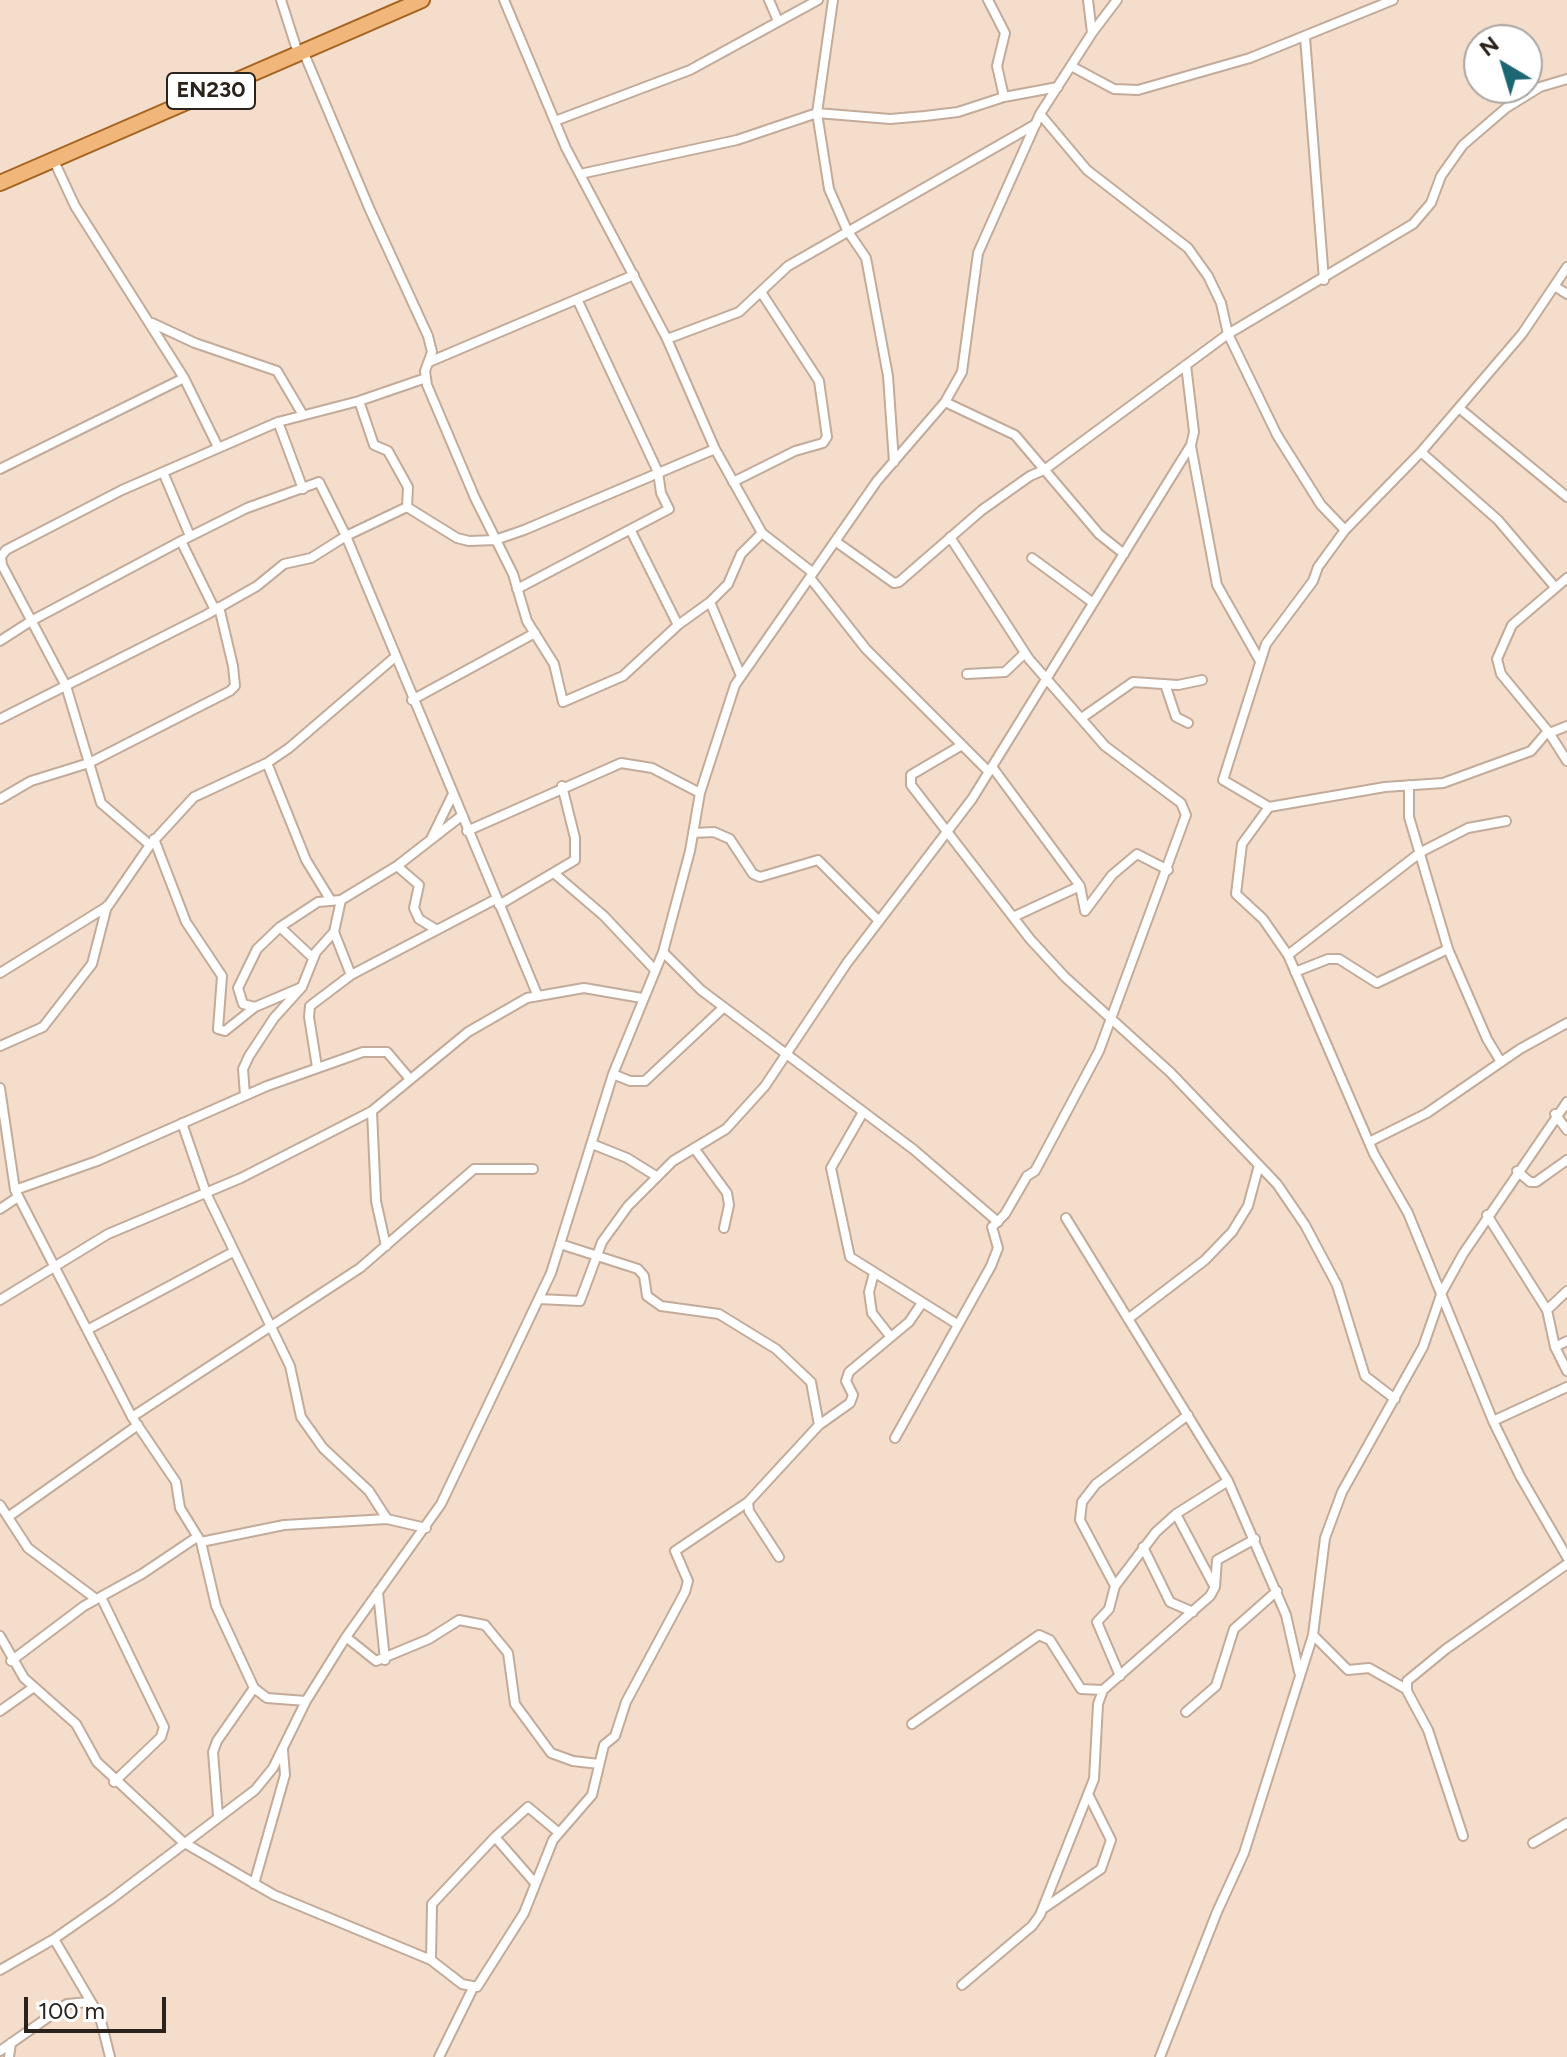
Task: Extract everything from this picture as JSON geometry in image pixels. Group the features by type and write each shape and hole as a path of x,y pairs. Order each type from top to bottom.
{"main road":[{"name":"EN230","path":"0,183 422,0"}],"street":[{"path":"281,0 370,210 428,336 432,352 426,378 535,633 554,664 563,702 623,676 728,584 741,554 762,533"},
{"path":"504,0 580,174 667,339 715,449 762,533 812,576 866,649 991,770 1080,886 1085,911 1112,875 1137,854 1168,870"},
{"path":"769,0 778,21"},
{"path":"555,121 690,70 818,0"},
{"path":"833,0 817,113 827,182 847,230 866,258 888,376 894,462"},
{"path":"988,0 1005,33 997,66 1004,97"},
{"path":"1088,0 1092,33"},
{"path":"0,1970 54,1939 255,1790 283,1749 306,1701 346,1637 426,1528 455,1479 539,1299 560,1244 613,1074 663,952 700,793 719,728 741,676 835,541 894,462 945,402 964,365 978,253 1040,114 1117,0"},
{"path":"1071,66 1114,89 1138,90 1250,58 1393,0"},
{"path":"1305,37 1324,280"},
{"path":"835,541 894,583 899,582 950,537 1030,476 1044,470 1228,334 1324,280 1413,224 1431,203 1441,176 1463,145 1506,108 1540,87 1567,79"},
{"path":"580,174 737,140 817,113 890,119 925,116 958,112 1004,97 1058,87"},
{"path":"1040,114 1087,170 1188,248 1208,276 1221,303 1228,334 1277,435 1321,505 1345,530"},
{"path":"667,339 739,312 779,272 1036,123"},
{"path":"54,161 75,206 184,378 218,447"},
{"path":"1567,267 1522,334 1421,452 1345,530 1266,644 1223,780 1269,807 1409,785 1443,783 1531,751 1548,733 1567,726"},
{"path":"429,362 634,275"},
{"path":"1556,287 1567,293"},
{"path":"733,482 795,451 823,443 827,437 819,381 761,292"},
{"path":"517,589 669,509 661,493 658,472 577,299"},
{"path":"151,323 195,343 277,371 303,415"},
{"path":"539,1299 578,1303 594,1257 628,1206 656,1176 733,1122 781,1068 805,1022 948,833 991,770 1046,674 1191,445 1194,432 1186,365"},
{"path":"0,469 184,378"},
{"path":"302,987 255,1007 225,1031 218,1029 222,976 186,922 152,842 105,810 66,686 2,565 1,557 6,550 218,447 278,422 359,401 426,378"},
{"path":"359,401 374,445 388,451 408,487 407,507"},
{"path":"945,402 1015,435 1099,534 1124,554"},
{"path":"1459,408 1567,497"},
{"path":"278,422 303,489"},
{"path":"1191,445 1217,585 1260,661"},
{"path":"407,507 457,538 495,540 715,449"},
{"path":"1421,452 1498,520 1555,587"},
{"path":"0,799 31,781 89,763 235,686 229,640 185,538 163,472"},
{"path":"0,641 185,538 247,508 319,482 346,536 460,817 537,994"},
{"path":"0,719 217,608 257,586 284,564 311,558 346,536 407,507"},
{"path":"631,531 678,625"},
{"path":"895,1438 991,1266 998,1248 991,1228 1027,1176 1035,1171 1113,1020 1185,824 1185,808 1105,746 1025,653 950,537"},
{"path":"1032,558 1092,602"},
{"path":"1567,578 1512,625 1497,659 1501,674 1567,761"},
{"path":"710,602 741,676"},
{"path":"412,700 535,633"},
{"path":"967,674 1005,672 1025,653"},
{"path":"0,1046 43,1027 92,964 108,906 152,842 199,794 267,763 322,721 395,657"},
{"path":"1083,717 1133,682 1165,684 1202,680"},
{"path":"1165,684 1176,717 1188,723"},
{"path":"962,745 919,769 910,780 1013,917 1065,977 1171,1073 1259,1165 1297,1212 1337,1285 1365,1376 1395,1399"},
{"path":"267,763 306,860 330,899"},
{"path":"467,831 614,765 637,763 700,793"},
{"path":"1409,785 1409,817 1448,949 1487,1039 1501,1062"},
{"path":"317,1067 310,1006 351,975 570,864 576,854 562,786"},
{"path":"432,837 452,796"},
{"path":"1269,807 1242,844 1236,894 1263,919 1288,955 1369,1142 1408,1213 1493,1421 1520,1476 1567,1557"},
{"path":"255,1007 247,1006 240,996 242,977 257,949 280,927 297,913 330,899 341,900 397,866 460,817"},
{"path":"1288,955 1421,852 1468,828 1506,821"},
{"path":"693,833 714,832 730,839 753,874 760,877 818,860 879,921"},
{"path":"397,866 419,885 414,908 419,919 437,930"},
{"path":"555,874 604,916 655,970"},
{"path":"1013,917 1080,886"},
{"path":"245,1095 243,1069 249,1056 274,1018 302,987 313,958 334,932 341,900"},
{"path":"0,973 108,906"},
{"path":"280,927 313,958"},
{"path":"334,932 351,975"},
{"path":"1295,972 1328,959 1339,959 1377,983 1448,949"},
{"path":"663,952 723,1008 913,1149 998,1222"},
{"path":"0,1300 108,1234 322,1140 372,1111 468,1032 537,994 584,988 642,998"},
{"path":"613,1074 630,1081 645,1081 723,1008"},
{"path":"1369,1142 1427,1113 1501,1062 1567,1023"},
{"path":"0,1209 17,1194 245,1095 363,1052 387,1052 410,1079"},
{"path":"0,1088 5,1152 17,1194 135,1421 176,1482 180,1508 199,1540 216,1606 254,1688 273,1700 306,1701"},
{"path":"1160,2057 1217,1912 1244,1853 1313,1635 1329,1524 1342,1492 1423,1347 1442,1292 1487,1215 1555,1114 1567,1102"},
{"path":"372,1111 376,1201 386,1246"},
{"path":"862,1114 833,1162 831,1176 850,1257 957,1324"},
{"path":"1555,1114 1567,1130"},
{"path":"182,1123 206,1193 269,1329 290,1366 301,1417 323,1448 369,1491 387,1519"},
{"path":"592,1144 627,1158 656,1176"},
{"path":"694,1148 727,1193 729,1205 724,1228"},
{"path":"1517,1171 1530,1182 1536,1182 1567,1160"},
{"path":"1128,1319 1205,1260 1232,1232 1248,1206 1259,1165"},
{"path":"8,1517 135,1421 386,1246 474,1169 533,1169"},
{"path":"1487,1215 1547,1310 1555,1347 1567,1371"},
{"path":"1066,1218 1228,1481 1277,1591 1300,1673"},
{"path":"560,1244 638,1269 644,1276 647,1296 661,1306 719,1314 776,1349 811,1382 819,1425"},
{"path":"87,1330 233,1252"},
{"path":"874,1273 869,1292 872,1313 890,1336"},
{"path":"1547,1310 1567,1291"},
{"path":"439,2057 473,1988 481,1985 513,1933 558,1832 592,1795 604,1745 615,1736 626,1702 687,1586 675,1551 748,1502 819,1425 852,1399 846,1381 849,1372 913,1318 922,1303"},
{"path":"1555,1347 1567,1341"},
{"path":"1493,1421 1567,1387"},
{"path":"1115,1586 1080,1520 1082,1502 1096,1484 1188,1415"},
{"path":"1120,1676 1097,1622 1109,1609 1115,1586 1143,1547 1176,1514 1228,1481"},
{"path":"748,1502 749,1511 779,1557"},
{"path":"0,1505 28,1548 98,1598 164,1727 161,1737 114,1782"},
{"path":"1176,1514 1215,1587"},
{"path":"11,1661 98,1598 199,1540 284,1525 387,1519 426,1528"},
{"path":"962,1985 1032,1926 1043,1908 1089,1796 1097,1761 1098,1704 1103,1690 1193,1612 1215,1587 1217,1560 1255,1539"},
{"path":"1143,1547 1170,1602 1193,1612"},
{"path":"1407,1691 1407,1681 1446,1649 1567,1564"},
{"path":"1186,1712 1216,1686 1234,1629 1277,1591"},
{"path":"378,1592 385,1660"},
{"path":"346,1637 368,1657 385,1660 459,1620 485,1625 508,1653 515,1704 551,1753 573,1761 599,1764"},
{"path":"912,1724 1039,1635 1050,1640 1081,1689 1103,1690"},
{"path":"1313,1635 1348,1670 1369,1668 1383,1678 1401,1683 1407,1691 1428,1730 1463,1836"},
{"path":"0,1636 11,1661 34,1687 76,1724 97,1762 114,1782 183,1842 283,1900 431,1960 473,1988"},
{"path":"1293,1652 1309,1646"},
{"path":"0,1711 34,1687"},
{"path":"218,1816 213,1752 217,1741 254,1688"},
{"path":"254,1884 285,1775 283,1749"},
{"path":"1043,1908 1101,1869 1111,1840 1089,1796"},
{"path":"431,1960 432,1904 495,1837 528,1807 558,1832"},
{"path":"1533,1843 1567,1823"},
{"path":"495,1837 535,1883"},
{"path":"54,1939 100,2017 110,2057"},
{"path":"0,2051 67,2004 89,2002"},
{"path":"9,2057 11,2043"}]}
